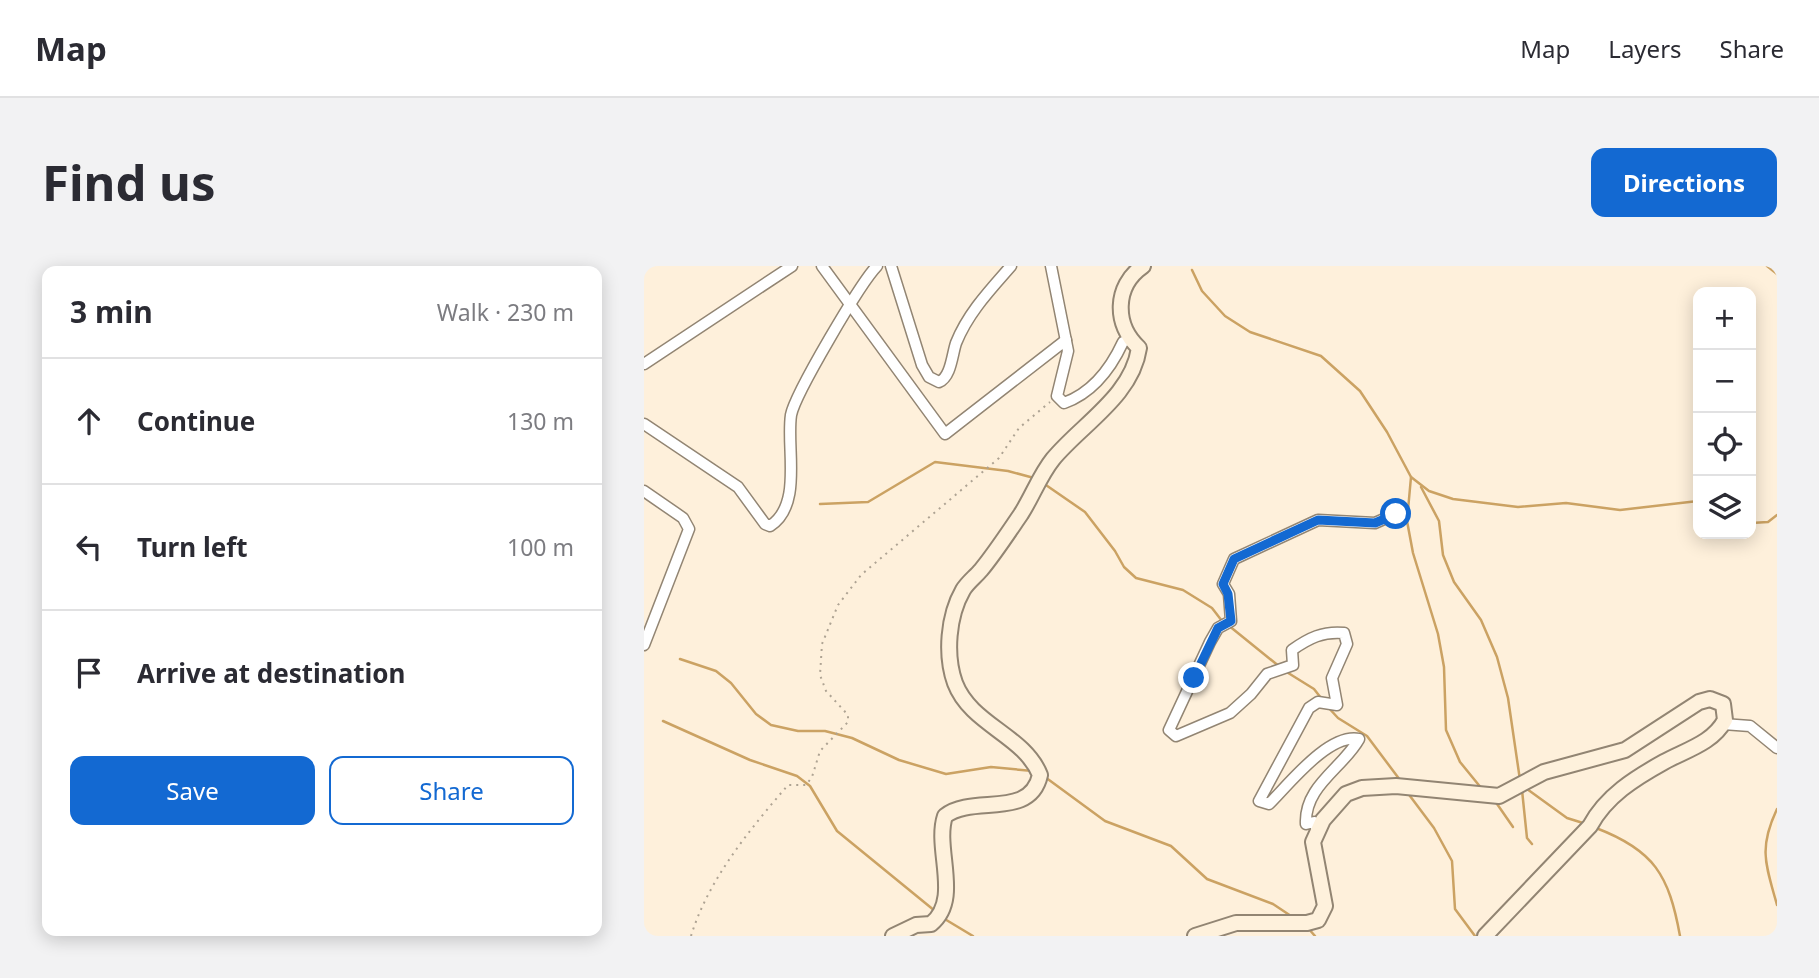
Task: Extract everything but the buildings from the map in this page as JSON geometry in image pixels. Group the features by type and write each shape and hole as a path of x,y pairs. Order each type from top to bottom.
{"street":[{"path":"644,364 792,266"},
{"path":"822,266 852,303 945,434 1066,340"},
{"path":"644,424 738,487 759,519 770,526 783,515 790,489 791,412 806,381 877,266"},
{"path":"891,266 922,365 929,377 939,382 944,380 948,373 958,339 978,303 1011,266"},
{"path":"1051,266 1068,351 1057,396 1063,402 1075,399 1103,376 1123,342 1129,339"},
{"path":"893,936 916,925 931,924 945,907 947,891 941,828 945,816 964,806 997,806 1016,800 1030,795 1038,786 1041,775 1032,758 963,699 949,661 950,634 964,589 1022,512 1051,461 1090,423 1122,386 1137,363 1139,348 1129,339 1122,327 1120,315 1130,277 1143,266"},
{"path":"644,491 683,519 690,529 644,645"},
{"path":"1317,830 1314,822 1306,824 1306,810 1324,779 1352,751 1359,739 1346,736 1325,747 1269,804 1259,801 1309,708 1318,702 1337,705 1332,678 1347,644 1344,633 1330,631 1308,639 1292,650 1293,665 1266,674 1251,694 1230,713 1187,733 1176,736 1169,730 1214,635 1218,628 1231,621 1228,594 1223,584 1234,559 1318,520 1375,523 1402,511"},
{"path":"1195,936 1236,923 1307,923 1318,920 1323,914 1325,897 1313,854 1317,830 1333,806 1346,794 1362,788 1444,789 1499,796 1544,772 1625,750 1699,702 1710,699 1723,704 1723,724 1714,737 1661,764 1613,795 1598,810 1590,826 1485,936"},
{"path":"1723,724 1750,726 1777,748"}],"path":[{"path":"691,936 710,894 748,834 788,785 806,785 812,776 820,751 848,722 848,715 826,691 820,675 822,644 838,605 861,575 999,458 1019,428 1057,396"}],"waterway":[{"path":"1767,266 1777,274"},
{"path":"1192,270 1202,291 1225,316 1250,332 1321,356 1360,391 1387,432 1411,477 1429,491 1453,499 1518,507 1566,503 1620,510 1693,502"},
{"path":"820,504 868,502 935,462 1008,471 1034,478"},
{"path":"1411,477 1407,521 1413,553 1438,634 1444,667 1446,730 1460,762 1482,789"},
{"path":"1043,483 1085,512 1124,567 1136,578 1183,590 1212,608 1222,621"},
{"path":"1421,487 1439,521 1443,555 1454,582 1481,620 1497,657 1508,698 1520,780"},
{"path":"1756,523 1768,522 1777,515"},
{"path":"1228,625 1280,667"},
{"path":"680,659 716,671 731,683 756,714 771,725 798,731 825,731 852,738 899,760 946,774 991,767 1033,771"},
{"path":"1285,671 1314,689 1321,698"},
{"path":"1327,706 1338,718 1367,736 1400,780"},
{"path":"663,721 750,760 797,776 810,786 837,831 935,911"},
{"path":"1045,777 1105,821 1171,846 1207,879 1273,904 1291,916"},
{"path":"1527,789 1567,818 1583,823"},
{"path":"1522,790 1527,838 1532,844"},
{"path":"1407,792 1434,828 1452,861 1455,909 1475,936"},
{"path":"1495,801 1513,827"},
{"path":"1777,809 1767,835 1766,846 1767,868 1777,905"},
{"path":"1596,828 1632,846 1656,867 1670,896 1680,936"},
{"path":"943,918 973,936"},
{"path":"1308,928 1315,936"}],"route":[{"path":"1194,678 1218,628 1231,621 1228,594 1223,584 1234,559 1256,546 1318,520 1348,519 1375,523 1396,514"}]}
